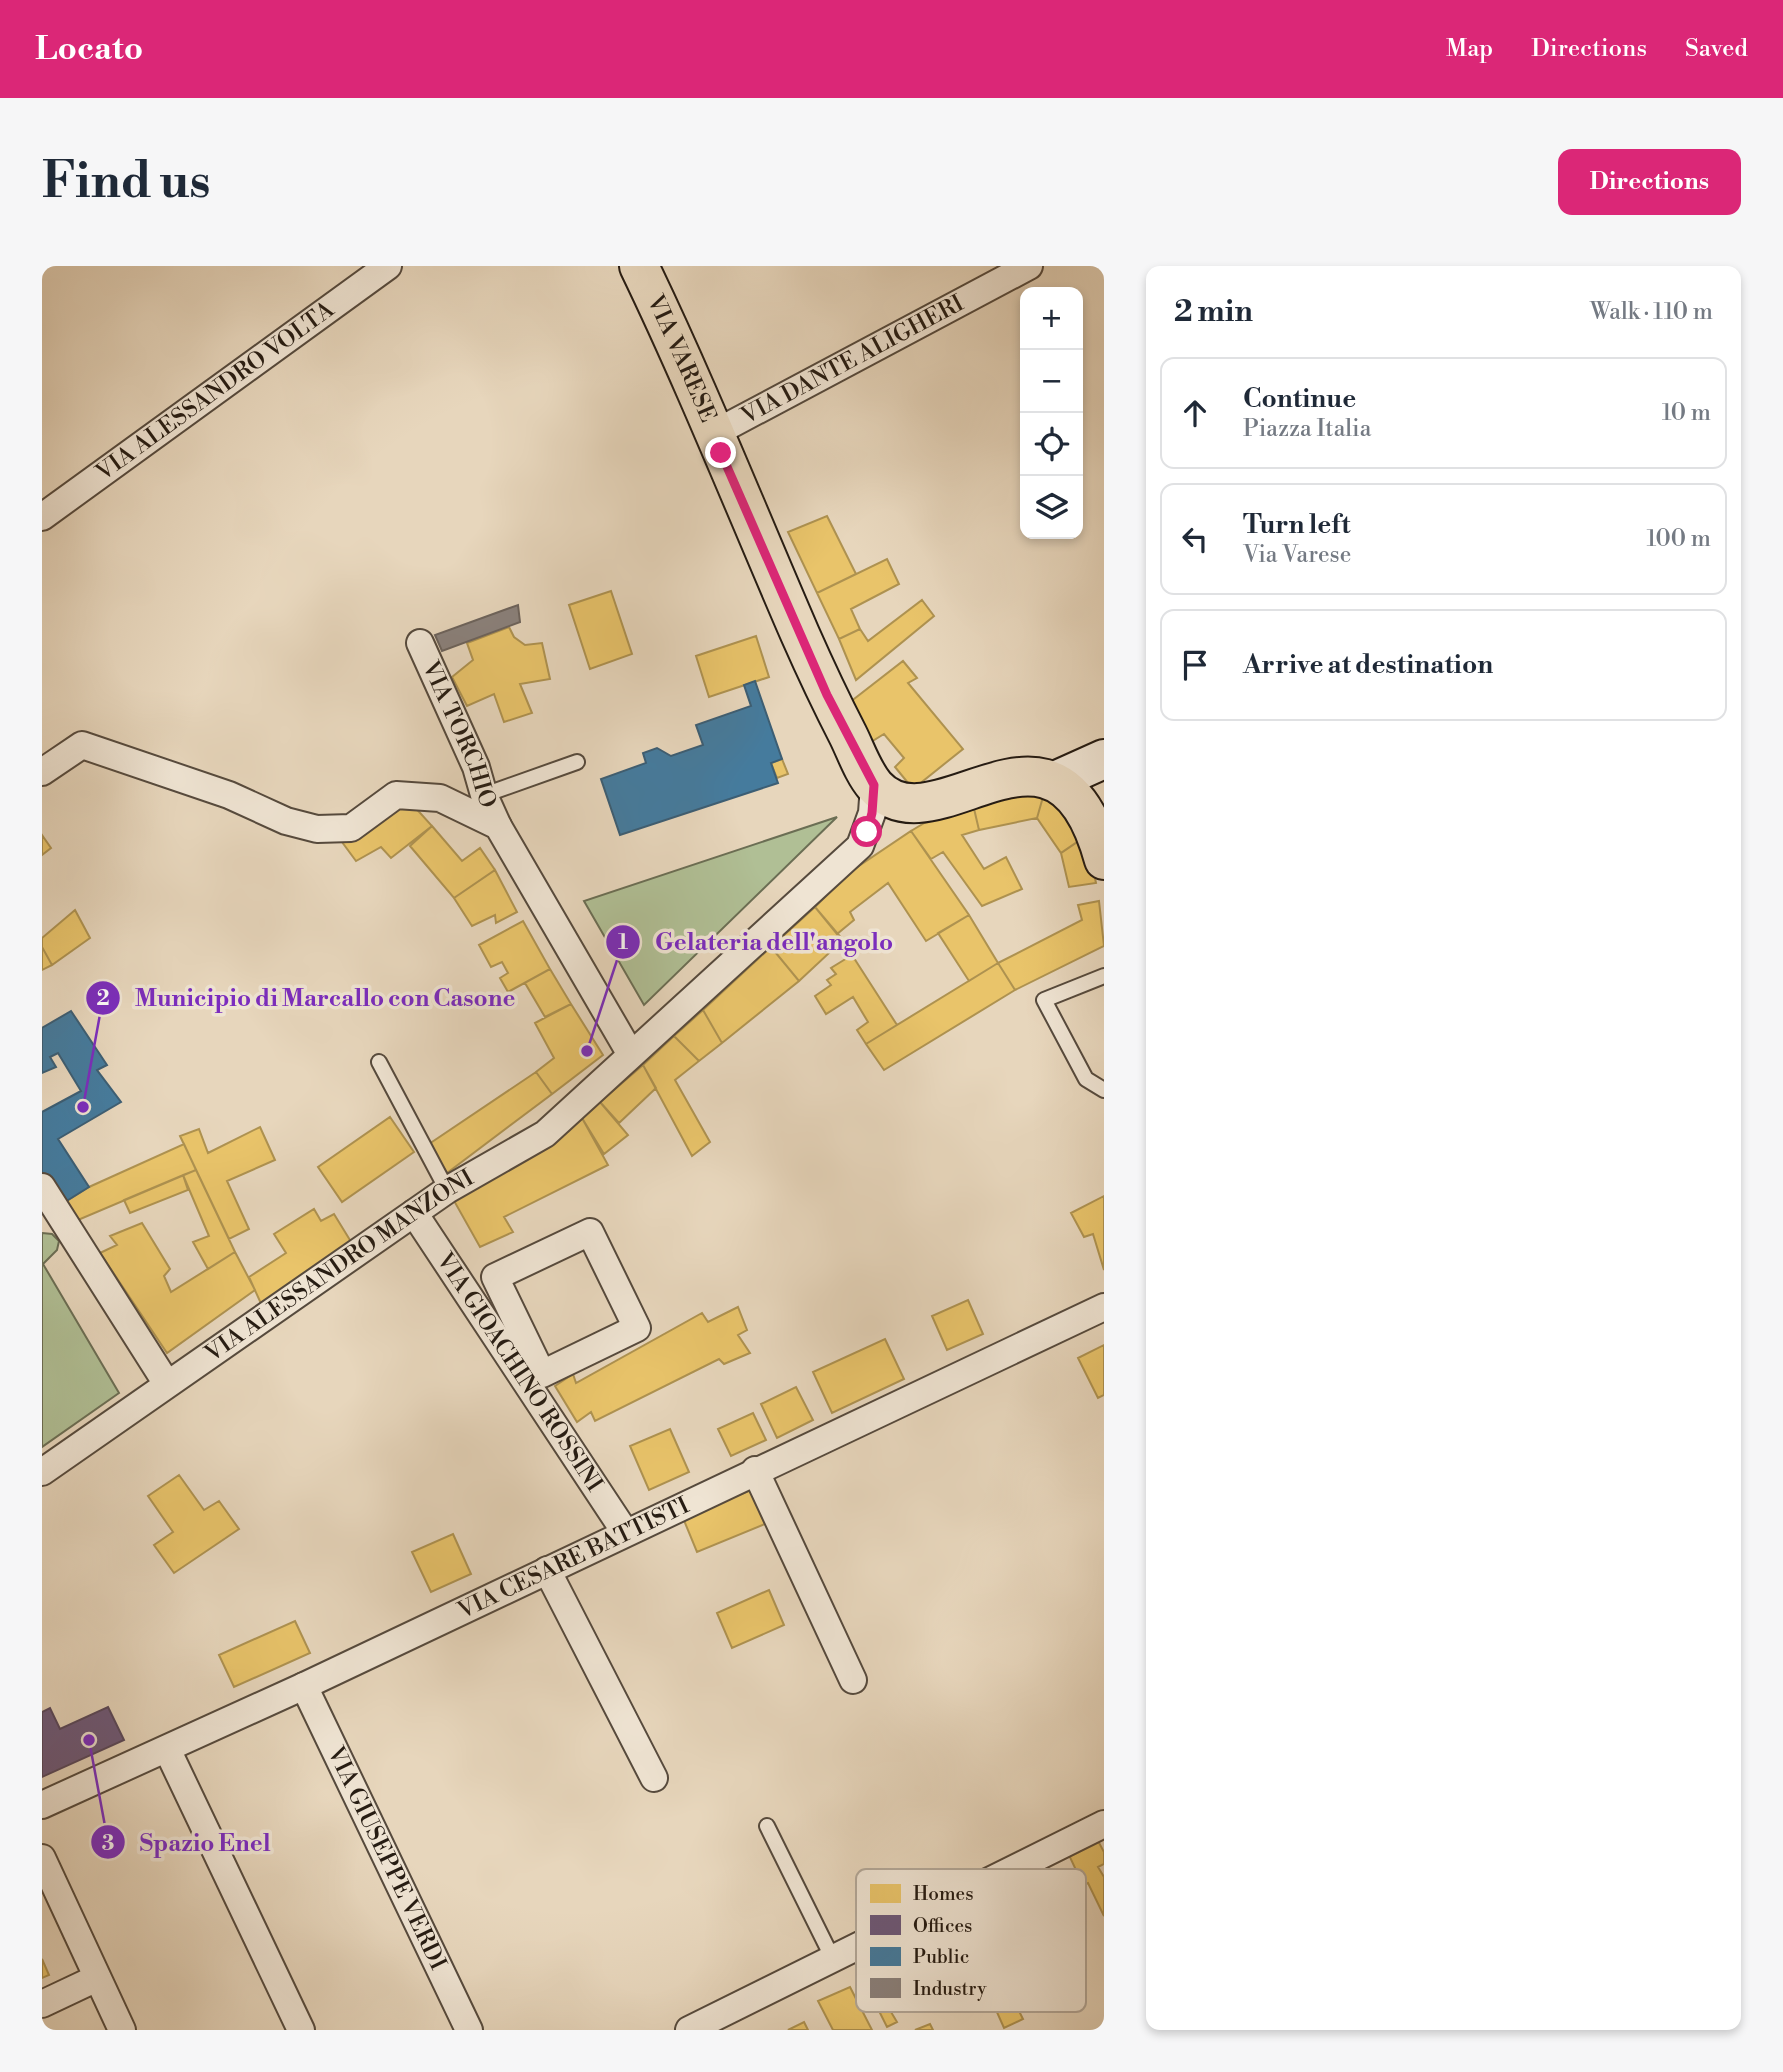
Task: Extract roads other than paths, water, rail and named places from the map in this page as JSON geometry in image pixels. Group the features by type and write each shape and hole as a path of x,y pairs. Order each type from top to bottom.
{"main road":[{"name":"VIA VARESE","path":"643,267 827,695 874,785"},
{"path":"874,785 899,803 922,801 1019,777 1038,775 1055,780 1071,795 1091,824 1104,860"}],"street":[{"name":"VIA ALESSANDRO VOLTA","path":"42,517 388,266"},
{"name":"VIA DANTE ALIGHERI","path":"713,434 1028,266"},
{"name":"VIA TORCHIO","path":"420,643 476,766 484,795 498,826 630,1053"},
{"path":"42,772 82,745 229,795 286,821 317,829 351,828 396,795 440,798 498,826"},
{"path":"1055,780 1104,759"},
{"name":"VIA ALESSANDRO MANZONI","path":"42,1472 447,1190 545,1134 630,1053 860,846 872,813 874,785"},
{"path":"44,1191 166,1384"},
{"name":"VIA GIOACHINO ROSSINI","path":"414,1213 625,1532"},
{"path":"590,1232 636,1328 542,1374 495,1277 590,1232"},
{"name":"VIA CESARE BATTISTI","path":"42,1805 304,1686 755,1470 1104,1307"},
{"path":"755,1470 853,1680"},
{"path":"547,1570 654,1778"},
{"name":"VIA GIUSEPPE VERDI","path":"304,1686 469,2030"},
{"path":"166,1749 301,2030"},
{"path":"1014,1869 1104,1824"},
{"path":"42,1858 122,2030"},
{"path":"689,2030 856,1948"},
{"path":"42,2004 97,1978"}],"lane":[{"path":"484,795 577,762"},
{"path":"1104,976 1044,1000 1086,1079 1104,1090"},
{"path":"379,1062 447,1190"},
{"path":"767,1826 833,1959"}],"place":[{"name":"Gelateria dell'angolo","path":"587,1051"},
{"name":"Municipio di Marcallo con Casone","path":"83,1107"},
{"name":"Spazio Enel","path":"89,1740"}]}
